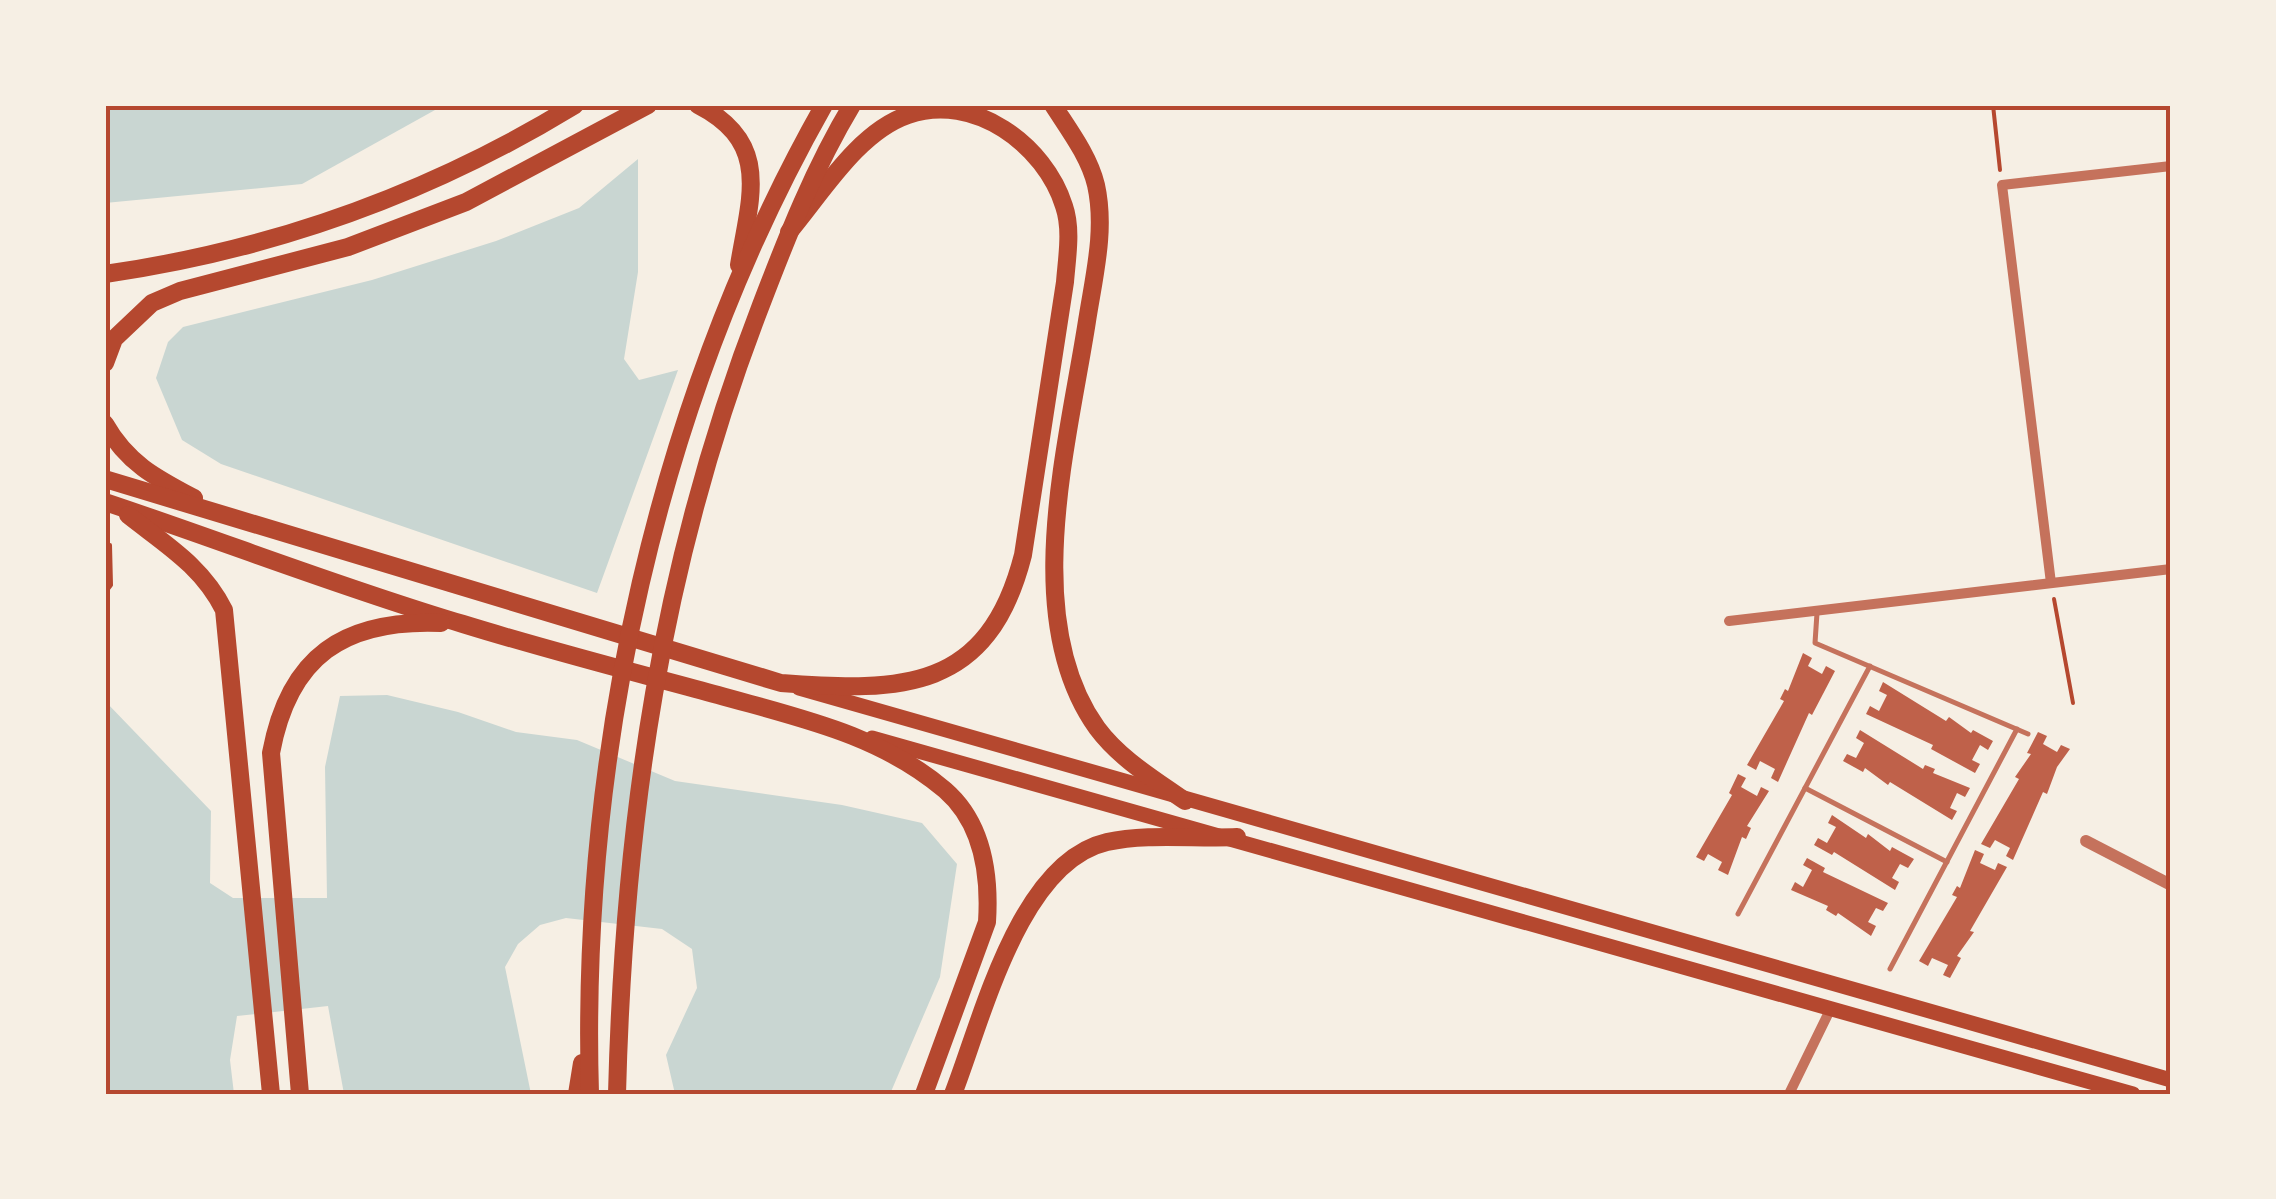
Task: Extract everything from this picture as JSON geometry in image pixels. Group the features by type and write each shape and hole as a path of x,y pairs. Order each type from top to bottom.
{"highway":[{"path":"105,274 280,238 355,212 507,146 575,105"},
{"path":"105,363 114,339 152,303 180,291 348,247 466,202 648,105"},
{"path":"698,105 730,126 745,143 751,164 735,290"},
{"path":"576,1094 588,1023 616,716 668,477 735,290 824,105"},
{"path":"617,1094 629,848 648,722 699,486 734,376 789,232 852,105"},
{"path":"1053,105 1087,163 1100,207 1100,235 1054,571 1058,636 1072,683 1098,728 1126,758 1184,801"},
{"path":"105,479 781,683 882,688 917,680 968,653 990,631 1012,595 1023,555 1069,246 1065,207 1050,173 1024,142 999,125 964,114 935,111 909,114 882,129 857,151 789,232"},
{"path":"105,424 120,451 147,474 235,519"},
{"path":"110,504 462,624 858,734 950,794 978,838 988,870 986,922 924,1094"},
{"path":"110,504 189,560 210,582 224,610 271,1094"},
{"path":"300,1094 271,753 289,693 310,662 342,638 406,622 462,624"},
{"path":"953,1094 1014,935 1030,903 1058,868 1106,842 1236,838"},
{"path":"588,1023 590,1094"}],"main road":[{"path":"781,683 2171,1080"},
{"path":"858,734 2134,1094"}],"street":[{"path":"2051,583 2002,185 2171,166"},
{"path":"1728,620 2171,570"},
{"path":"2086,841 2171,885"},
{"path":"1788,1094 1830,1010"}],"lane":[{"path":"1818,610 1816,643 2028,734"},
{"path":"1738,914 1870,666"},
{"path":"1890,969 2017,729"},
{"path":"1805,788 1947,862"}],"path":[{"path":"1993,105 2002,185"},
{"path":"105,592 111,586 110,545"},
{"path":"2051,583 2073,703"}],"shaded area":[{"path":"105,105 444,105 302,184 105,203"},
{"path":"638,159 638,272 624,359 639,380 678,370 597,593 221,464 182,440 156,378 168,342 183,327 372,280 496,241 579,208"},
{"path":"387,695 458,712 516,732 577,740 675,781 842,805 922,823 957,864 940,977 890,1094 675,1094 666,1055 697,988 692,949 662,929 566,918 540,925 518,944 505,967 531,1094 344,1094 328,1006 237,1016 230,1060 234,1094 105,1094 105,701 211,811 210,883 233,898 327,898 325,767 340,696"}],"building":[{"path":"1803,653 1812,658 1808,666 1822,674 1826,666 1835,671 1812,715 1809,713 1778,782 1771,778 1775,769 1760,761 1756,770 1747,765 1784,701 1780,699 1785,689 1788,691"},
{"path":"1883,682 1946,721 1949,717 1971,733 1973,730 1993,741 1988,750 1980,745 1972,760 1980,764 1975,773 1931,749 1933,745 1866,714 1870,706 1879,711 1887,695 1879,691"},
{"path":"1860,730 1923,769 1925,765 1935,769 1933,773 1970,788 1965,797 1957,793 1950,808 1957,811 1952,820 1865,768 1863,772 1843,761 1847,754 1856,758 1864,743 1856,738"},
{"path":"2038,732 2047,736 2043,744 2057,752 2061,745 2070,749 2057,767 2047,794 2043,792 2013,860 2006,856 2010,848 1995,840 1990,848 1981,844 2019,779 2015,777 2031,754 2027,753"},
{"path":"1738,774 1746,778 1741,787 1757,796 1761,787 1769,791 1747,826 1751,828 1746,839 1742,837 1728,875 1718,870 1722,862 1708,854 1704,861 1696,857 1732,795 1729,793"},
{"path":"1832,815 1890,851 1892,847 1914,859 1908,868 1900,864 1892,878 1899,882 1895,890 1834,852 1832,855 1814,845 1818,838 1827,843 1836,827 1828,823"},
{"path":"1975,850 1984,854 1980,863 1995,870 1998,863 2007,867 1970,931 1974,932 1957,956 1961,958 1950,978 1943,975 1948,965 1932,958 1928,966 1919,961 1957,897 1952,895 1957,886 1960,888"},
{"path":"1807,858 1825,868 1823,872 1888,903 1883,911 1876,908 1868,922 1876,926 1871,936 1838,913 1836,916 1826,910 1828,906 1791,890 1795,882 1803,887 1812,870 1803,865"}]}
